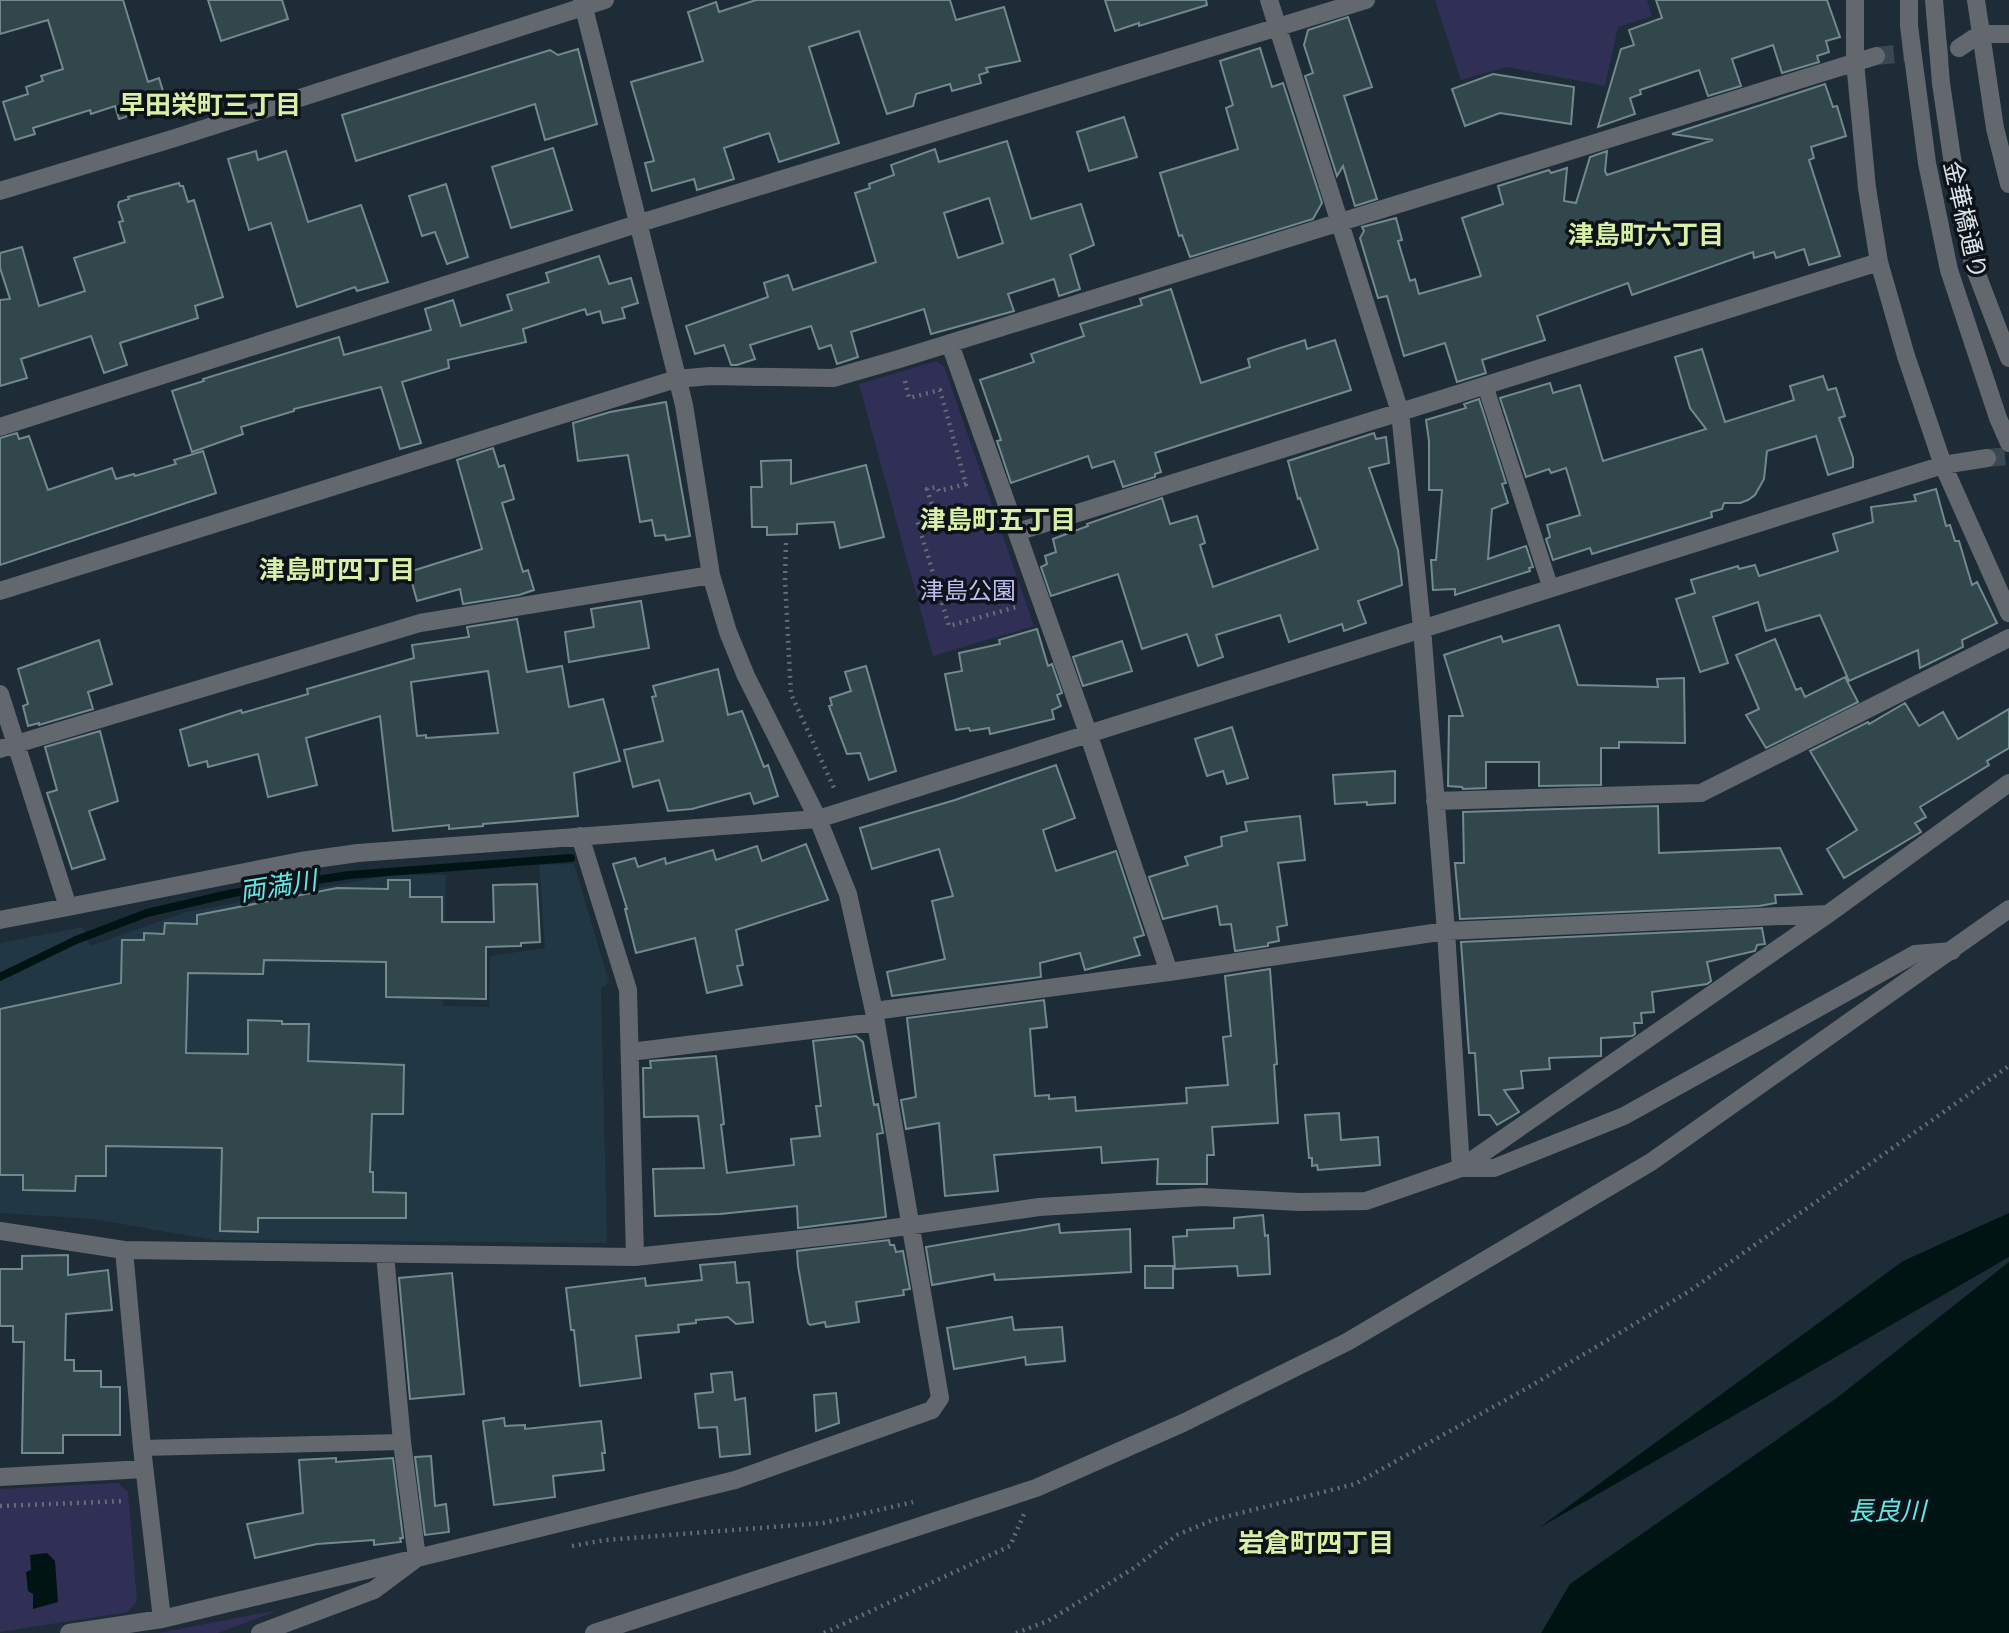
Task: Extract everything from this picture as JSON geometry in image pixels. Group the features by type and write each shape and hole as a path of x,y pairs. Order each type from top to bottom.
{"street":[{"path":"0,191 187,134 583,4 605,0"},
{"path":"1269,0 1400,412 1422,628 1446,931 1461,1168"},
{"path":"0,427 640,223 1366,0"},
{"path":"1855,0 1855,62 1867,188 1879,262 1906,356 1943,465 2009,614"},
{"name":"金華橋通り","path":"1909,0 1909,26 1927,163 1949,270 1998,418 2009,443"},
{"name":"金華橋通り","path":"1934,0 1941,83 1952,158 1973,264 2009,358"},
{"path":"1976,0 1996,128 2009,184"},
{"path":"69,1633 162,1619 735,1480 932,1410 940,1398 875,1017 848,894 818,819 746,676 728,632 711,575 684,405 583,4"},
{"path":"1959,48 1980,34 2009,34"},
{"path":"0,591 676,379 710,376 833,378 1875,56"},
{"path":"1017,532 1879,262"},
{"path":"950,344 1088,733 1168,972"},
{"path":"0,920 302,861 358,853 818,819 1943,465 1987,458"},
{"path":"8,747 420,624 711,575"},
{"path":"1435,801 1701,793 2009,638"},
{"path":"0,694 8,747 68,906"},
{"path":"0,1231 124,1250 635,1257 864,1232 1039,1207 1202,1197 1300,1202 1366,1201 1461,1168 1828,914 2009,783"},
{"path":"580,836 628,990 635,1257"},
{"path":"594,1633 1036,1488 1183,1423 1347,1342 1651,1162 2009,909"},
{"path":"630,1052 1446,931 1828,914"},
{"path":"1461,1168 1493,1168 1624,1116 1915,954 1952,951"},
{"path":"124,1250 144,1469 162,1619"},
{"path":"385,1254 402,1442 416,1558"},
{"path":"0,1477 144,1469"},
{"path":"260,1633 374,1590 416,1558"}],"lane":[{"path":"1485,385 1551,589"},
{"path":"142,1448 402,1442"}],"path":[{"path":"899,359 909,398 940,390 967,484 939,491 937,486 928,489 935,515 917,520 949,626 1023,605 1018,586 1034,582"},
{"path":"786,543 791,694 844,810"},
{"path":"1016,1633 1048,1621 1134,1568 1177,1535 1213,1520 1355,1484 1529,1387 1688,1292 2009,1066"},
{"path":"824,1633 1010,1546 1036,1488"},
{"path":"0,1506 148,1500"},
{"path":"567,1546 823,1523 918,1501"}],"shaded area":[{"path":"574,864 609,982 601,988 607,1243 214,1240 92,1219 0,1213 0,943 83,927 90,946 186,912 391,875 446,875 443,1006 489,1007 490,956 545,948 539,865"}],"green space":[{"path":"1435,0 1647,0 1652,16 1618,27 1605,86 1507,67 1461,80"},
{"name":"津島公園","path":"936,361 944,366 1034,626 933,656 859,384"},
{"path":"118,1483 128,1492 137,1600 128,1612 0,1632 0,1489"},
{"path":"279,1610 218,1633 158,1633"}],"water":[{"path":"2009,1213 2009,1257 1539,1528 1903,1261"},
{"name":"長良川","path":"2009,1262 2009,1633 1541,1633 1570,1584 1838,1397"},
{"path":"47,1553 55,1561 58,1602 33,1609 33,1594 28,1591 26,1572 31,1570 30,1555"}],"building":[{"path":"0,0 123,0 148,82 159,78 167,104 119,119 115,106 91,114 90,110 33,128 35,134 15,140 3,102 28,94 26,87 43,81 41,76 63,69 48,20 0,34"},
{"path":"208,0 282,0 288,19 221,41"},
{"path":"756,0 950,0 956,20 1004,7 1020,61 986,68 988,72 979,75 981,83 952,91 950,84 916,94 913,106 887,114 859,31 809,47 839,143 779,162 769,133 724,148 734,179 697,190 694,179 652,191 645,163 654,161 631,82 703,61 688,12 716,2 719,12"},
{"path":"1105,0 1206,0 1207,5 1115,31"},
{"path":"1656,0 1827,0 1840,37 1826,41 1829,52 1817,56 1819,62 1782,73 1773,45 1732,59 1741,86 1708,96 1699,70 1640,90 1641,94 1630,98 1635,114 1598,127 1621,49 1634,45 1629,30 1662,18"},
{"path":"1348,17 1372,87 1344,96 1377,199 1355,206 1343,166 1337,176 1305,76 1313,73 1304,45 1308,30"},
{"path":"1260,48 1272,87 1283,83 1322,203 1313,219 1190,257 1182,235 1179,236 1160,173 1238,149 1226,108 1233,105 1220,61"},
{"path":"578,49 597,124 545,140 535,104 356,161 342,115 550,50 558,55"},
{"path":"1493,74 1574,87 1571,124 1500,113 1465,126 1452,89"},
{"path":"1825,84 1833,107 1837,106 1846,136 1811,147 1814,158 1809,160 1840,256 1809,265 1804,249 1776,258 1774,252 1754,258 1753,252 1632,295 1628,283 1537,316 1545,340 1482,360 1486,373 1457,382 1445,343 1404,356 1387,296 1378,298 1360,238 1364,231 1362,227 1396,218 1402,240 1398,241 1410,281 1415,279 1419,294 1481,276 1462,218 1503,204 1498,186 1549,170 1551,173 1567,168 1564,201 1576,203 1590,157 1607,151 1607,175 1713,140 1672,134"},
{"path":"1124,117 1137,157 1089,171 1077,132"},
{"path":"1007,141 1031,219 1081,204 1094,245 1070,255 1080,289 1059,296 1054,279 1008,294 1014,311 931,334 924,309 851,332 858,357 837,364 831,345 819,349 811,326 750,345 755,359 737,365 731,365 724,345 695,354 686,326 768,297 764,283 788,275 793,290 876,262 855,193 870,188 869,184 894,175 891,165 935,149 939,162","holes":["989,198 1003,243 958,258 944,213"]},
{"path":"553,148 572,210 511,228 492,167"},
{"path":"256,151 258,160 286,151 308,222 361,205 388,282 357,291 355,287 297,307 271,223 249,230 228,159"},
{"path":"179,183 183,186 188,202 194,200 223,297 195,306 198,318 120,343 127,365 104,373 91,336 21,359 27,378 0,386 0,300 10,299 0,268 0,253 22,247 39,306 85,291 74,258 125,242 119,222 123,221 119,202"},
{"path":"446,184 468,257 447,264 435,232 422,236 409,196"},
{"path":"599,256 609,284 631,278 638,303 622,308 625,318 603,323 600,311 587,315 585,309 523,329 526,342 448,360 449,368 402,382 421,443 400,449 381,387 294,409 241,427 243,434 192,452 172,391 339,337 344,355 431,330 425,309 453,300 461,326 512,310 507,295 549,282 546,273"},
{"path":"1171,289 1201,383 1250,367 1248,359 1305,340 1307,349 1335,340 1351,390 1155,453 1161,472 1155,474 1155,477 1123,487 1114,461 1092,468 1088,456 1011,483 997,441 1001,440 980,380 1034,362 1031,354 1084,336 1080,324 1142,305 1140,299"},
{"path":"1702,349 1725,422 1794,400 1790,386 1823,376 1828,390 1836,388 1845,416 1839,418 1853,458 1853,467 1828,475 1816,436 1767,451 1764,479 1755,495 1748,500 1724,503 1722,509 1711,512 1712,517 1592,554 1590,548 1553,560 1546,539 1550,537 1547,525 1580,515 1566,468 1551,473 1549,469 1526,477 1500,398 1550,383 1553,393 1580,385 1603,461 1706,429 1690,408 1675,357"},
{"path":"1479,399 1506,483 1502,484 1508,503 1492,509 1488,559 1526,546 1533,567 1529,568 1530,571 1455,595 1455,589 1433,590 1431,560 1436,560 1442,490 1429,490 1426,420 1466,408 1464,404"},
{"path":"666,402 690,536 666,540 665,535 655,536 652,520 640,522 628,455 578,461 573,423 610,412"},
{"path":"17,433 19,439 29,436 48,490 112,468 116,479 134,474 135,476 176,464 174,460 203,451 216,493 0,565 0,438"},
{"path":"1374,433 1376,439 1386,437 1389,463 1369,468 1398,550 1402,585 1358,601 1366,623 1344,631 1342,624 1289,642 1280,615 1216,635 1223,657 1198,666 1187,634 1142,649 1118,574 1051,596 1041,567 1047,564 1045,556 1056,552 1053,539 1162,498 1170,524 1197,516 1205,543 1200,545 1213,587 1318,549 1300,498 1298,499 1288,461"},
{"path":"493,448 499,467 504,465 514,499 502,503 523,572 528,570 534,590 463,604 460,589 417,601 409,572 482,549 457,460"},
{"path":"791,460 791,484 866,465 884,537 840,548 834,522 797,524 797,534 767,535 767,527 752,527 751,487 762,487 761,461"},
{"path":"1936,489 1946,526 1950,525 1955,541 1959,541 1972,585 1977,582 1997,623 1962,640 1963,647 1920,668 1918,650 1849,681 1820,615 1766,631 1758,602 1713,617 1728,663 1700,672 1676,599 1695,593 1691,580 1738,566 1739,569 1755,565 1759,576 1838,551 1833,534 1873,522 1871,507 1916,501 1914,495"},
{"path":"641,601 649,648 569,662 565,632 594,627 591,609"},
{"path":"517,619 527,672 562,666 569,707 603,699 620,761 574,773 578,816 449,829 449,825 393,831 380,716 306,738 317,785 268,797 258,754 208,767 207,761 189,766 180,730 241,710 242,713 308,694 307,689 414,658 412,645 469,637 467,627","holes":["488,671 498,733 426,738 426,735 417,736 411,682"]},
{"path":"1559,625 1578,685 1658,687 1657,679 1684,678 1685,743 1619,742 1619,748 1601,748 1601,785 1539,786 1539,762 1486,762 1486,788 1463,789 1448,786 1449,716 1463,716 1444,655 1501,636 1503,642"},
{"path":"1037,629 1048,666 1052,664 1062,693 1057,695 1061,706 1052,710 1054,719 990,734 989,728 956,730 945,674 962,671 959,653 1000,644 999,640"},
{"path":"1775,639 1796,690 1801,688 1805,697 1845,677 1858,702 1766,748 1746,715 1759,709 1736,655"},
{"path":"99,640 112,684 88,692 93,709 28,726 23,706 28,704 18,669"},
{"path":"1122,641 1132,671 1083,686 1073,657"},
{"path":"866,666 896,771 869,780 860,753 847,754 829,706 832,705 830,698 851,691 845,672"},
{"path":"718,669 728,715 742,711 764,767 768,765 778,796 754,804 750,793 692,809 668,811 659,780 633,787 624,750 663,741 652,697 656,696 653,686"},
{"path":"1905,703 1919,726 1943,712 1958,739 2009,709 2009,748 1987,761 1989,765 1920,807 1926,817 1915,823 1921,832 1844,878 1827,849 1857,830 1810,751 1868,722 1869,724"},
{"path":"1232,727 1248,778 1227,784 1223,771 1207,776 1195,739"},
{"path":"100,731 118,801 89,811 105,859 72,869 47,793 57,790 45,747"},
{"path":"1056,765 1075,818 1043,830 1056,871 1116,851 1144,935 1134,938 1140,955 1085,970 1080,953 1040,963 1041,977 892,996 887,972 945,959 932,901 953,896 939,849 872,869 860,828 955,800"},
{"path":"1395,771 1395,803 1335,804 1333,775"},
{"path":"1658,806 1659,853 1780,848 1802,894 1775,895 1776,903 1759,906 1460,919 1455,863 1464,863 1463,812"},
{"path":"1300,816 1305,860 1278,863 1287,925 1277,927 1279,941 1268,943 1268,946 1235,951 1231,924 1220,925 1217,906 1163,919 1149,877 1188,865 1185,857 1222,846 1221,837 1247,831 1245,822"},
{"path":"806,844 828,900 736,930 743,965 737,966 742,985 707,993 695,938 636,953 627,909 613,864 635,858 638,867 665,858 666,864 713,850 716,860 757,846 762,861"},
{"path":"388,880 410,880 410,897 442,897 442,922 494,922 493,885 537,884 540,942 521,943 521,946 486,947 486,999 386,997 386,962 264,960 263,974 188,973 186,1053 248,1054 248,1020 282,1021 282,1024 309,1024 308,1061 404,1065 403,1114 372,1114 370,1172 373,1172 373,1192 406,1193 406,1218 258,1218 258,1232 220,1231 222,1148 106,1146 106,1176 76,1176 75,1191 23,1190 23,1175 0,1175 0,1009 121,983 122,940 144,940 144,933 164,934 165,923 197,924 197,915 337,888 388,889"},
{"path":"1762,928 1765,944 1757,945 1755,951 1707,962 1711,981 1707,984 1652,992 1654,1012 1641,1013 1642,1023 1634,1023 1635,1034 1632,1036 1601,1038 1601,1056 1549,1058 1550,1069 1521,1071 1523,1088 1504,1090 1519,1112 1497,1125 1490,1115 1479,1115 1475,1053 1469,1053 1461,942"},
{"path":"1270,969 1278,1123 1212,1127 1214,1155 1207,1155 1207,1184 1157,1184 1158,1159 1102,1163 1101,1147 994,1155 998,1191 945,1196 939,1123 906,1129 901,1100 916,1097 907,1018 1044,1000 1047,1027 1030,1029 1035,1096 1049,1095 1049,1099 1075,1097 1076,1111 1187,1103 1186,1088 1228,1085 1223,1037 1231,1036 1225,976"},
{"path":"856,1036 863,1042 874,1105 878,1104 883,1133 877,1134 886,1217 798,1228 797,1206 720,1214 655,1216 653,1169 704,1168 698,1116 644,1117 643,1068 651,1068 650,1061 716,1056 727,1173 794,1165 791,1139 820,1136 816,1106 821,1106 813,1041"},
{"path":"1339,1113 1341,1140 1378,1137 1380,1165 1318,1170 1317,1165 1312,1166 1305,1115"},
{"path":"1263,1215 1265,1236 1268,1235 1270,1274 1238,1276 1237,1266 1175,1269 1173,1237 1187,1236 1187,1230 1234,1228 1234,1218"},
{"path":"1059,1224 1060,1233 1130,1229 1131,1272 995,1280 994,1274 932,1285 926,1247"},
{"path":"889,1240 896,1252 903,1251 910,1289 903,1290 904,1295 856,1302 859,1322 826,1327 825,1322 810,1325 797,1251"},
{"path":"68,1255 68,1275 108,1270 112,1310 66,1314 65,1360 74,1360 74,1371 101,1371 101,1387 120,1387 120,1435 63,1435 63,1453 22,1453 24,1342 13,1342 13,1326 0,1326 0,1269 22,1269 22,1256"},
{"path":"735,1262 737,1283 749,1282 753,1322 736,1324 728,1317 696,1320 696,1323 678,1325 679,1332 636,1336 641,1378 580,1386 566,1288 645,1278 646,1286 702,1280 700,1265"},
{"path":"1145,1266 1173,1266 1173,1288 1145,1288"},
{"path":"452,1273 464,1394 410,1399 399,1278"},
{"path":"1012,1317 1014,1330 1062,1327 1065,1361 1026,1365 1025,1357 954,1369 947,1328"},
{"path":"732,1372 735,1400 745,1398 750,1454 720,1457 717,1427 699,1428 695,1394 713,1392 711,1374"},
{"path":"836,1393 839,1423 816,1431 814,1395"},
{"path":"504,1418 505,1426 525,1425 525,1429 601,1421 604,1470 553,1476 555,1497 494,1505 483,1421"},
{"path":"431,1456 435,1506 446,1504 449,1532 425,1535 415,1457"},
{"path":"336,1458 336,1462 393,1458 403,1538 400,1538 401,1542 374,1545 374,1540 317,1544 255,1558 247,1524 303,1513 299,1460"}],"waterway":[{"name":"両満川","path":"0,977 76,940 147,913 233,893 349,875 571,858"}],"tunnel":[{"path":"1876,56 1959,48"},
{"path":"1987,458 2009,456"}],"district":[{"name":"早田栄町三丁目","path":"210,105"},
{"name":"津島町六丁目","path":"1646,235"},
{"name":"津島町五丁目","path":"998,520"},
{"name":"津島町四丁目","path":"337,570"},
{"name":"岩倉町四丁目","path":"1316,1543"}]}
